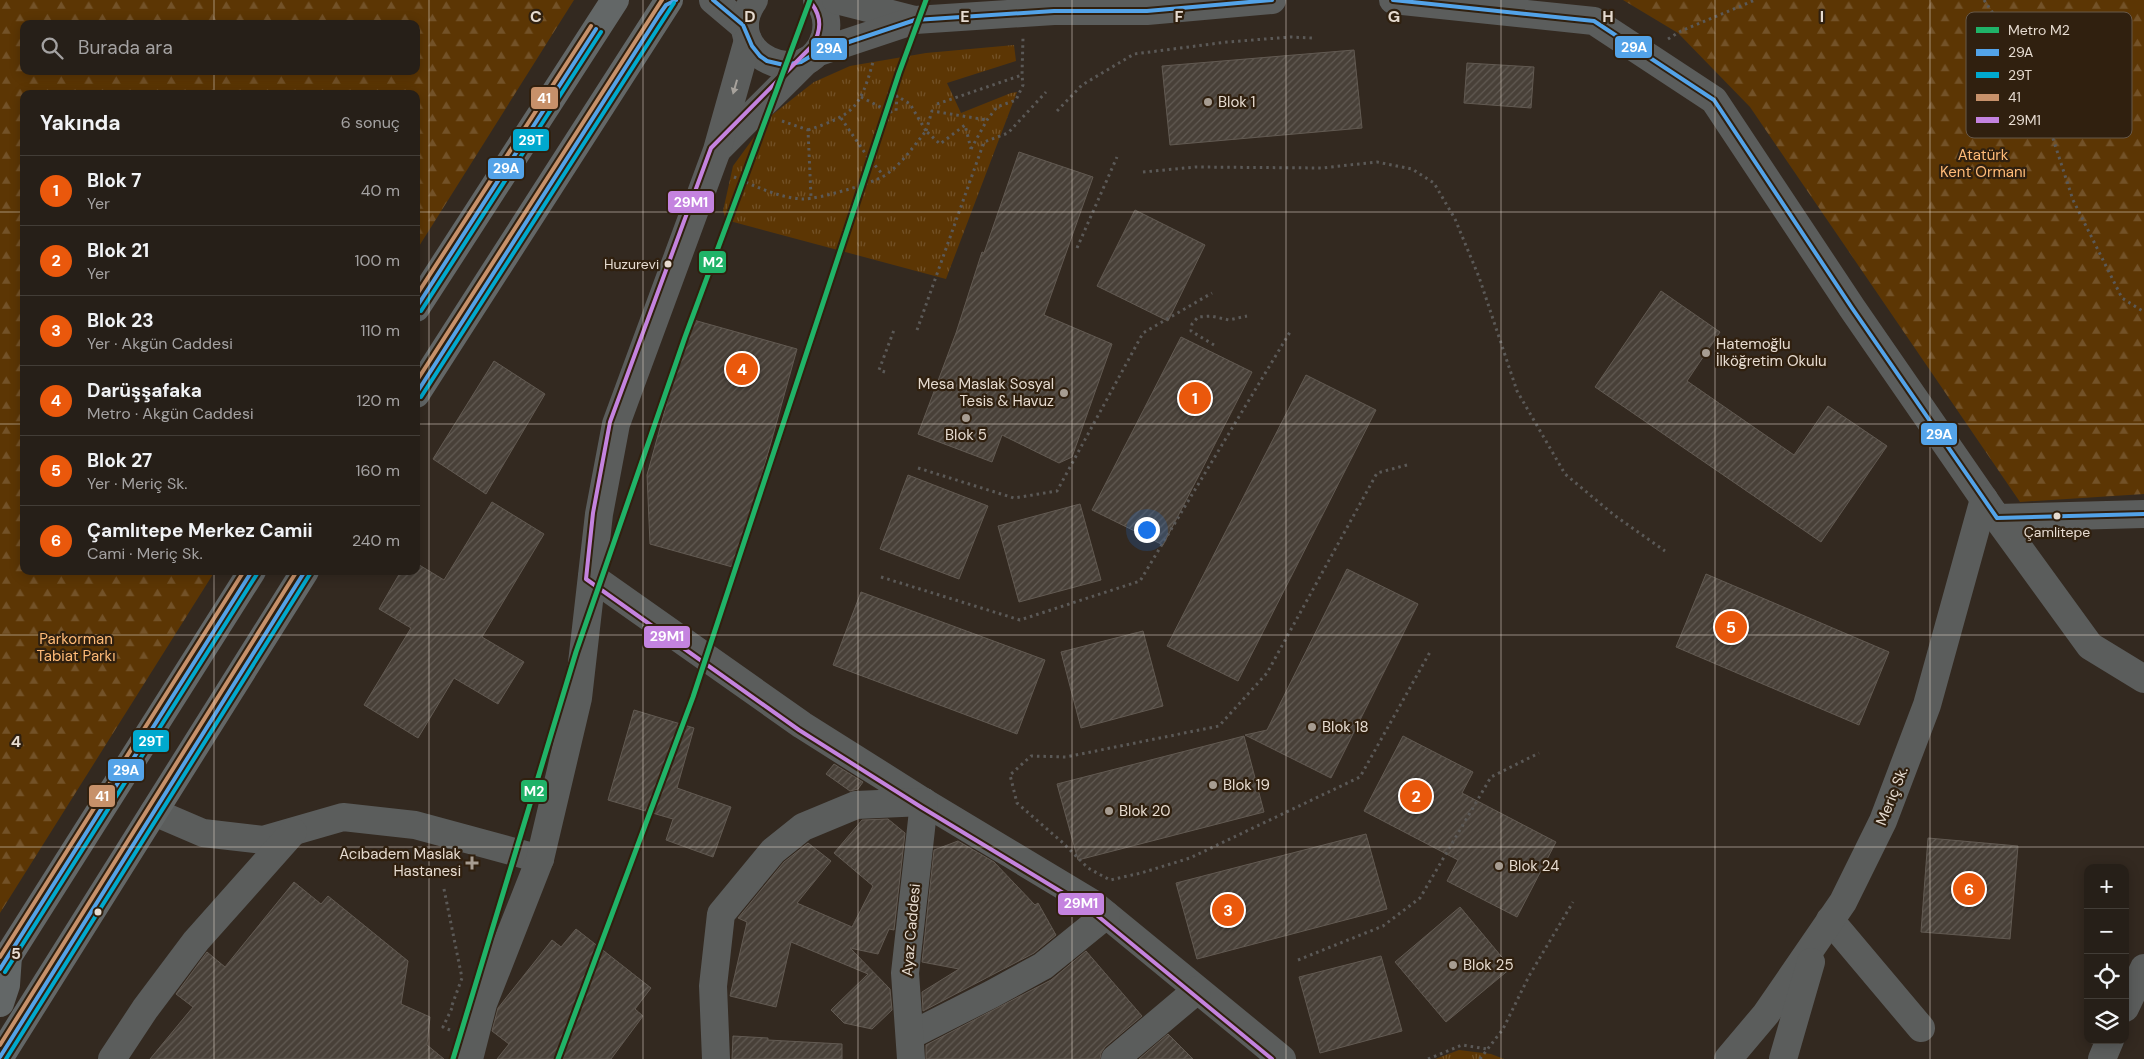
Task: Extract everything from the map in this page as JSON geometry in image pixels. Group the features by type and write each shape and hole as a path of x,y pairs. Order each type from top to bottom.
{"main road":[{"path":"420,302 615,0"},
{"path":"420,388 670,2"},
{"path":"0,1003 6,985 4,963 249,575"},
{"path":"1,1057 302,575"}],"street":[{"path":"713,0 747,33 755,52 766,60 779,65 793,65 915,20 1054,11 1147,11 1272,0"},
{"path":"469,1059 483,1004 540,859 578,698 600,514 616,424 714,158 747,33 747,14 754,0"},
{"path":"714,158 755,112 811,57 823,42 827,29 826,16 817,0"},
{"path":"836,0 915,20"},
{"path":"1393,0 1594,21 1714,100 1852,308 2090,646 2144,679"},
{"path":"1991,508 2144,514"},
{"name":"Meriç Sk.","path":"1728,1059 1766,1014 1843,902 1883,821 1927,705 1991,508"},
{"path":"592,577 802,725 924,802 1092,903 1282,1059"},
{"path":"716,1059 713,986 721,914 773,851 803,827 856,805 924,802"},
{"name":"Ayaz Caddesi","path":"911,1047 905,973 924,802"},
{"path":"154,812 203,833 263,840 343,817 415,825 540,859"},
{"path":"112,1059 145,1009 196,941 293,832"},
{"path":"911,1047 992,994 1043,966 1106,915"},
{"path":"1783,1059 1824,929 1921,1028"},
{"path":"2129,1000 2144,968"},
{"path":"1115,1059 1197,990"}],"path":[{"path":"1681,31 1756,0"},
{"path":"1984,0 1992,12"},
{"path":"755,112 808,130 841,118 855,108 866,88 881,32"},
{"path":"861,97 890,112 896,111 897,96 910,104 926,131 940,144 965,125 971,149 987,120 997,107 1016,100 1023,85 1024,32"},
{"path":"1057,111 1082,85 1134,54 1227,42 1291,37 1312,38"},
{"path":"937,104 1022,76"},
{"path":"917,330 984,142 1008,133 1046,92"},
{"path":"714,158 765,191 803,199 856,187 884,176 904,158 926,131 932,111 987,120"},
{"path":"841,118 867,156 884,176"},
{"path":"808,130 811,197"},
{"path":"2053,138 2073,200 2122,298 2144,312"},
{"path":"1077,248 1118,157"},
{"path":"1143,172 1195,167 1322,168 1377,162 1412,169 1434,183 1454,219 1479,278 1517,391 1565,474 1614,515 1665,551"},
{"path":"918,468 1014,498 1057,491 1143,334 1212,293"},
{"path":"1214,345 1196,336 1191,331 1192,324 1198,317 1211,316 1229,320 1247,316"},
{"path":"885,372 879,370 894,330"},
{"path":"881,577 1020,620 1140,581 1290,332"},
{"path":"1407,464 1377,473 1267,672 1219,726 1066,757 1032,756 1010,775 1017,803 1062,842 1088,868 1110,880 1190,858 1360,777 1430,652"},
{"path":"1298,960 1383,926 1420,898 1491,777 1539,753"},
{"path":"444,889 462,978 443,1027 452,1031 454,1028"},
{"path":"1480,1059 1503,1029 1529,976 1573,902"},
{"path":"451,1008 456,1010"},
{"path":"1428,1059 1462,1045 1487,1049"}],"green space":[{"name":"Parkorman Tabiat Parkı","path":"0,0 574,0 420,245 420,90 20,90 20,575 212,575 0,913"},
{"name":"Atatürk Kent Ormanı","path":"1623,0 2144,0 2144,494 2020,502 1750,107 1678,33"},
{"path":"1014,45 1016,61 947,83 961,113 1017,92 946,279 726,220 723,211 733,166 768,118 814,82 850,66 926,53"},
{"path":"1459,1050 1491,1054 1504,1059 1435,1059"}],"building":[{"path":"1354,50 1362,128 1170,145 1162,66"},
{"path":"1467,63 1534,67 1531,108 1464,103"},
{"path":"1019,152 1093,177 1044,315 1112,344 1072,457 1059,463 1002,435 992,462 918,434 956,333 982,252 984,253"},
{"path":"1135,210 1205,245 1168,321 1097,286"},
{"path":"1661,291 1720,332 1687,381 1794,455 1828,406 1887,446 1821,542 1595,387"},
{"path":"690,319 797,349 736,568 650,544 647,475"},
{"path":"1181,337 1252,372 1163,545 1092,510"},
{"path":"494,361 545,394 486,494 433,459"},
{"path":"1306,375 1376,410 1238,681 1167,646"},
{"path":"908,475 988,506 959,579 880,549"},
{"path":"492,502 544,534 482,637 524,662 498,704 454,678 418,738 364,705 411,628 379,609 399,575 420,575 420,565 444,580"},
{"path":"1080,504 1101,580 1019,602 998,526"},
{"path":"1347,569 1418,604 1331,778 1245,735 1267,730"},
{"path":"1706,574 1889,652 1859,725 1676,647"},
{"path":"861,592 1045,660 1017,734 833,665"},
{"path":"1143,631 1163,706 1081,728 1061,652"},
{"path":"634,710 694,728 677,788 731,807 713,857 666,840 673,819 608,800"},
{"path":"1244,736 1264,812 1078,860 1057,784"},
{"path":"1403,736 1473,772 1462,793 1556,842 1517,917 1447,881 1458,860 1364,811"},
{"path":"834,764 863,782 858,789 850,791 826,774"},
{"path":"888,819 905,833 894,930 889,929 878,954 850,948 890,989 892,1010 872,1029 844,1023 831,1010 868,974 791,942 776,1007 730,996 747,922 738,918 784,862 808,843 831,861 797,903 852,927 873,886 834,853 862,820"},
{"path":"1366,834 1387,909 1197,959 1176,883"},
{"path":"1928,838 2018,846 2010,939 1921,932"},
{"path":"958,841 994,862 1035,905 1038,903 1056,935 1034,953 923,1011 922,992 959,969 922,962 934,850"},
{"path":"294,882 321,904 328,896 408,961 401,1004 430,1017 427,1045 444,1059 150,1059 193,1007 176,994 207,952 225,967"},
{"name":"Blok 25","path":"1460,907 1511,968 1446,1022 1395,962"},
{"path":"576,929 651,988 635,1009 643,1016 611,1059 497,1059 509,1044 492,1031 498,1008 552,940 561,947"},
{"path":"1086,951 1142,1016 1105,1047 1100,1059 926,1059 926,1045 1051,980"},
{"path":"1381,956 1402,1031 1320,1053 1299,977"},
{"path":"1168,1034 1193,1059 1139,1059"},
{"path":"733,1036 842,1044 842,1059 732,1059"}],"metro line":[{"name":"M2","path":"453,1059 576,652 685,337 810,0"},
{"name":"M2","path":"558,1059 693,697 899,73 926,0"}],"transit line":[{"name":"41","path":"420,376 662,0"},
{"name":"29A","path":"420,388 659,15 666,5 676,0"},
{"name":"29A","path":"713,0 743,25 752,46 760,56 767,61 784,65 801,62 816,53 915,20 1054,11 1147,11 1272,0"},
{"name":"29A","path":"1393,0 1594,21 1714,100 1852,308 1997,518 2144,514"},
{"name":"29T","path":"421,397 674,3"},
{"name":"29M1","path":"812,4 819,19 818,34 813,45 711,148 610,422 593,513 586,579 799,730 921,807 1088,908 1272,1059"},
{"name":"41","path":"420,290 591,26"},
{"name":"29A","path":"420,302 596,29"},
{"name":"29T","path":"421,311 601,32"},
{"name":"41","path":"0,957 241,575"},
{"name":"29A","path":"0,969 249,575"},
{"name":"29T","path":"5,972 256,575"},
{"name":"41","path":"0,1045 294,575"},
{"name":"29A","path":"0,1057 302,575"},
{"name":"29T","path":"6,1059 309,575"}],"place":[{"name":"Blok 1","path":"1208,102"},
{"name":"Huzurevi","path":"668,264"},
{"name":"Hatemoğlu İlköğretim Okulu","path":"1706,353"},
{"name":"Darüşşafaka","path":"742,369"},
{"name":"Mesa Maslak Sosyal Tesis & Havuz","path":"1064,393"},
{"name":"Blok 7","path":"1195,398"},
{"name":"Blok 5","path":"966,418"},
{"name":"Çamlitepe","path":"2057,516"},
{"name":"Blok 27","path":"1731,627"},
{"name":"Blok 18","path":"1312,727"},
{"name":"Blok 19","path":"1213,785"},
{"name":"Blok 21","path":"1416,796"},
{"name":"Blok 20","path":"1109,811"},
{"name":"Acıbadem Maslak Hastanesi","path":"472,863"},
{"name":"Blok 24","path":"1499,866"},
{"name":"Çamlıtepe Merkez Camii","path":"1969,889"},
{"name":"Blok 23","path":"1228,910"},
{"name":"Blok 25","path":"1453,965"}]}
